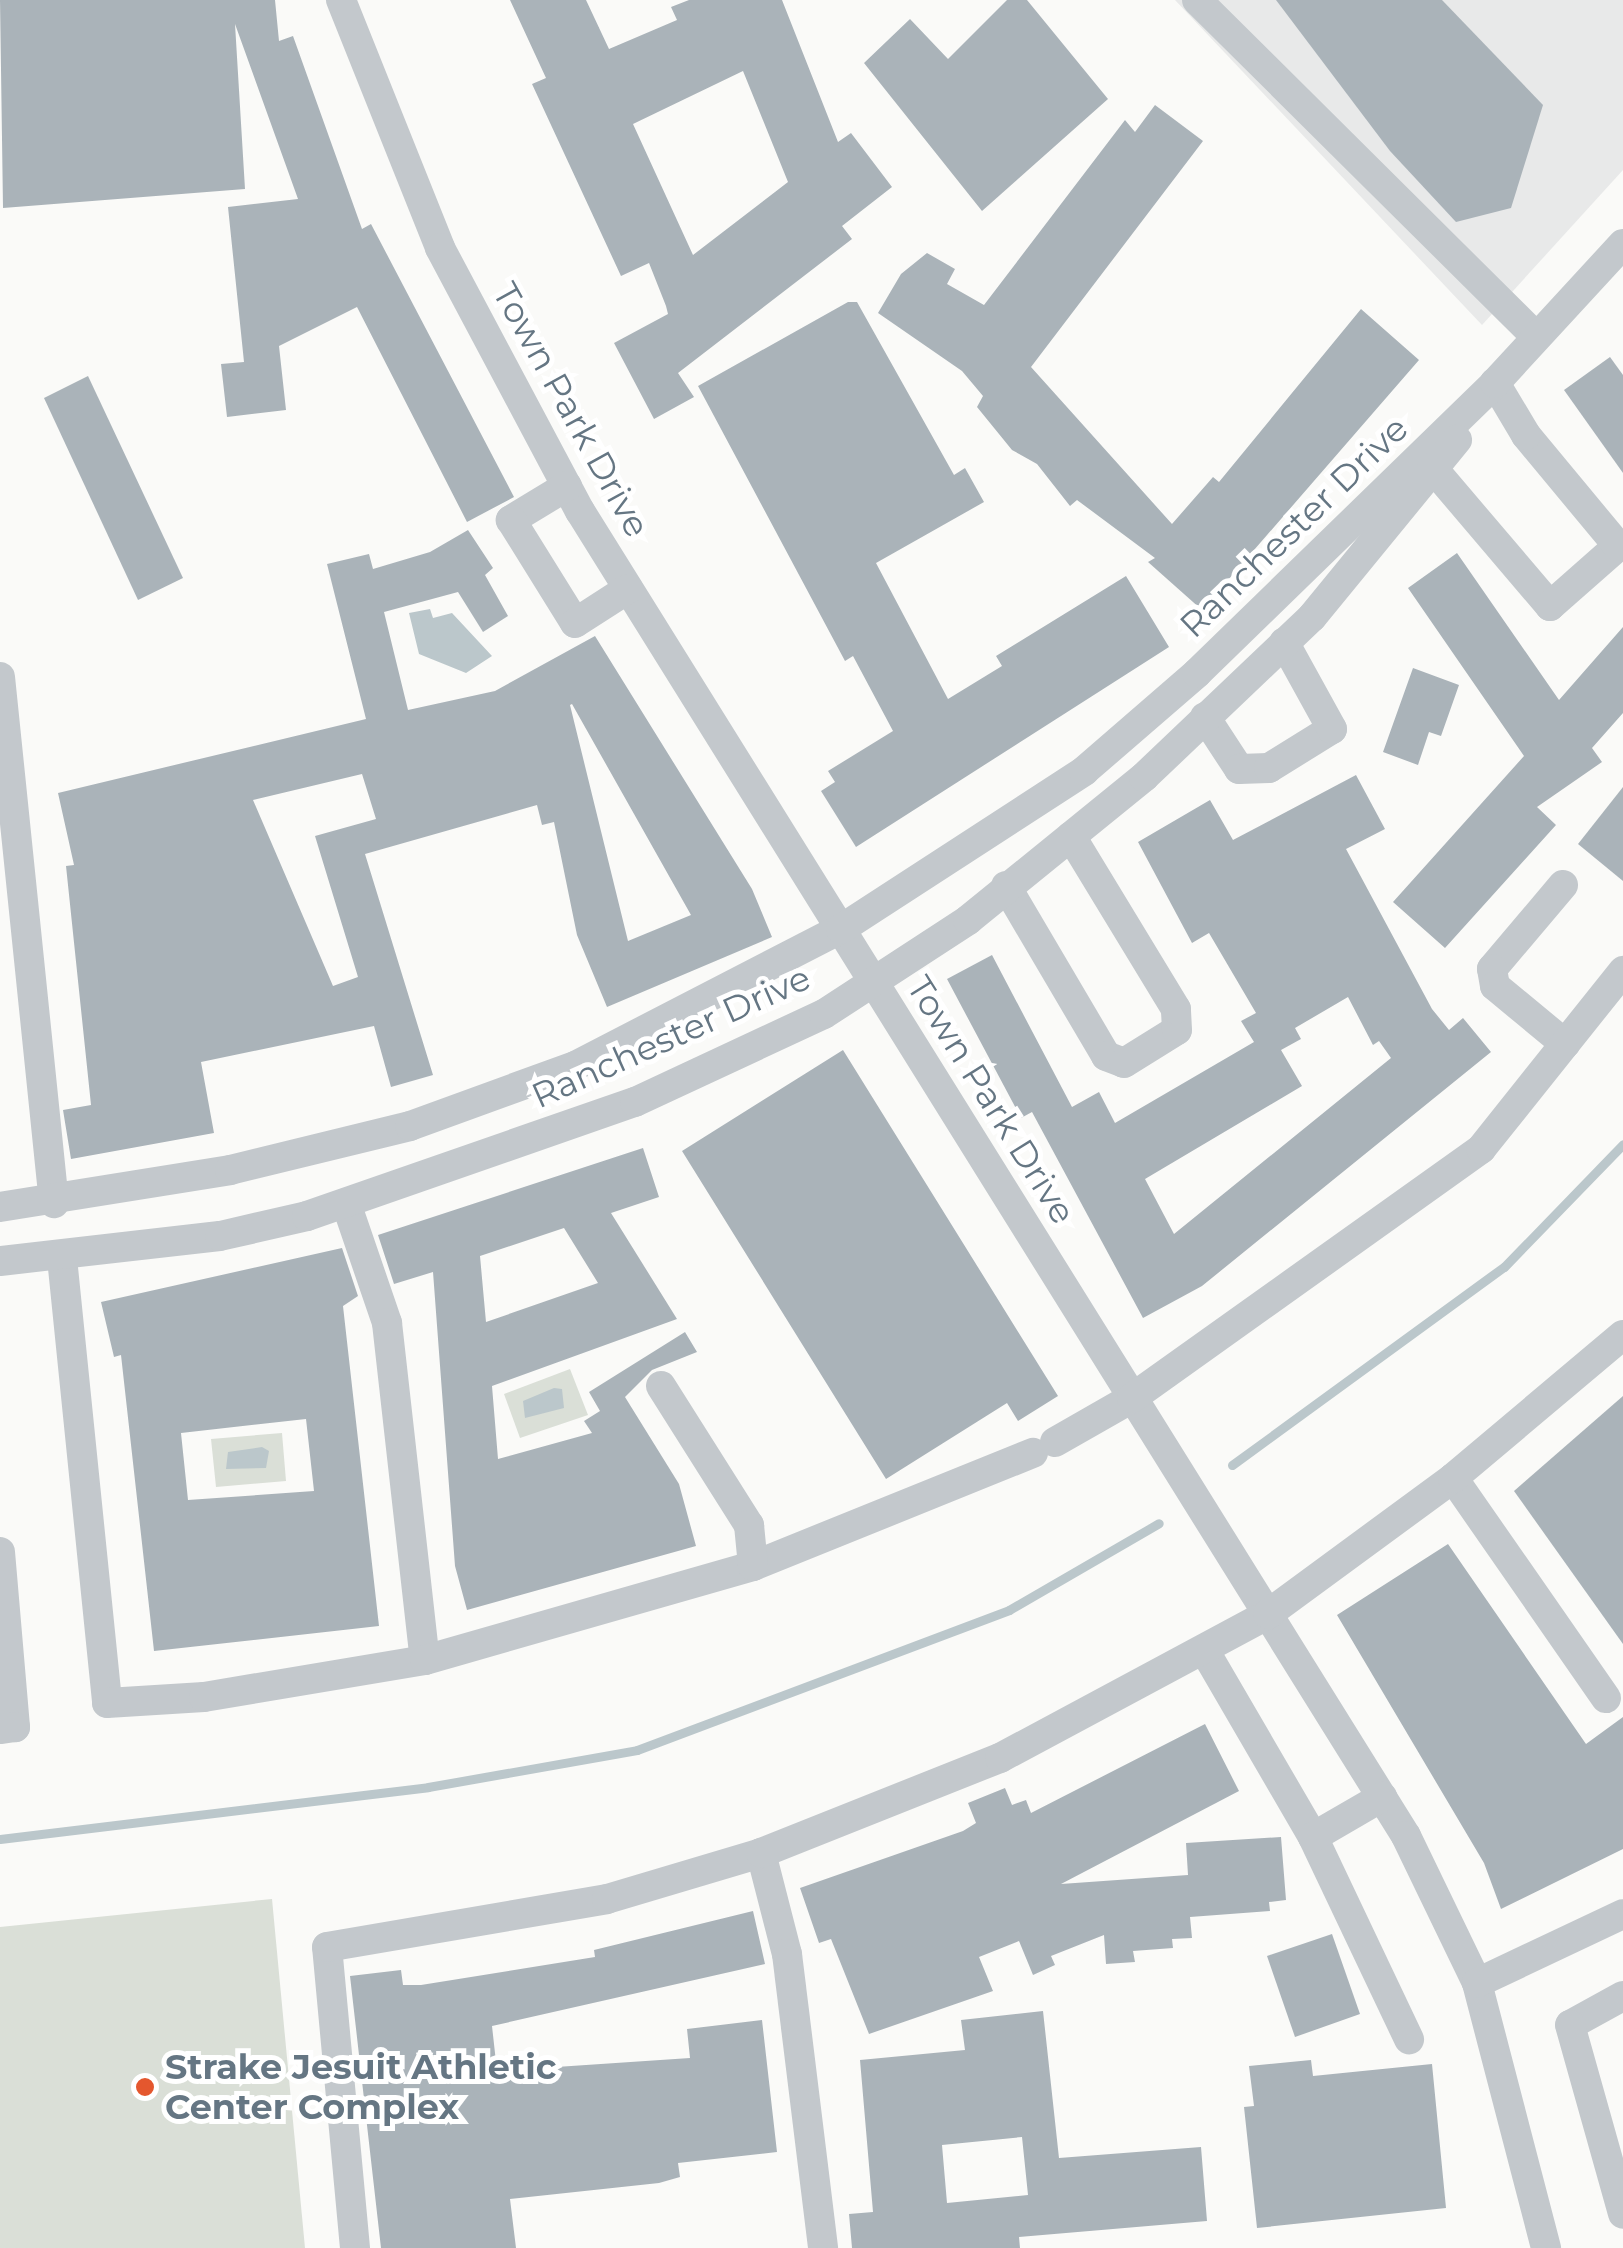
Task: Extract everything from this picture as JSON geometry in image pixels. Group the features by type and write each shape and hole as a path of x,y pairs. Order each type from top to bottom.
{"street":[{"name":"Town Park Drive","path":"341,0 440,248 567,486 1382,1797 1478,1983 1546,2248"},
{"path":"1197,0 1534,336"},
{"name":"Ranchester Drive","path":"0,1261 62,1258 220,1236 346,1203 634,1102 824,1014 871,978 968,920 1070,836 1284,642 1436,472 1495,384 1534,336 1623,244"},
{"path":"1436,472 1550,606 1618,546 1526,436 1495,384"},
{"name":"Ranchester Drive","path":"0,1208 54,1203 410,1126 575,1066 841,930 1084,771 1197,673 1495,384"},
{"path":"567,486 511,520 575,623 628,589"},
{"path":"1197,673 1238,769 1269,768 1332,729 1284,642"},
{"path":"0,677 54,1203"},
{"path":"1006,886 1106,1056 1124,1063 1177,1030 1176,1009 1070,836"},
{"path":"1564,885 1492,968 1495,986 1565,1044"},
{"path":"62,1258 107,1703 204,1697 425,1660 753,1566 1044,1447 1132,1398 1481,1149 1623,971"},
{"path":"410,1126 428,1173"},
{"path":"346,1203 390,1341 425,1660"},
{"path":"355,2248 327,1947 607,1899 760,1853 1000,1758 1206,1652 1268,1614 1454,1478 1623,1334"},
{"path":"661,1386 749,1525 753,1566"},
{"path":"1454,1478 1606,1698"},
{"path":"0,1552 16,1728 0,1729"},
{"path":"1206,1652 1313,1837 1409,2040"},
{"path":"1313,1837 1382,1797"},
{"path":"760,1853 787,1954 823,2248"},
{"path":"1478,1983 1623,1914"},
{"path":"1623,1996 1570,2025 1623,2214"}],"shaded area":[{"path":"1175,0 1623,0 1623,170 1482,325"},
{"path":"430,609 433,618 452,613 492,656 466,673 419,654 409,613"},
{"path":"570,1369 588,1415 520,1438 504,1394"},
{"path":"554,1388 562,1389 564,1408 525,1418 523,1401"},
{"path":"282,1433 286,1481 216,1487 211,1439"},
{"path":"262,1447 269,1451 266,1468 226,1469 228,1452"},
{"name":"Strake Jesuit Athletic Center Complex","path":"272,1899 305,2248 0,2248 0,1927"}],"building":[{"path":"0,0 275,0 279,41 293,36 362,229 371,224 514,497 467,522 357,307 279,346 286,410 227,417 221,364 244,362 228,207 298,199 235,24 245,189 3,208"},
{"path":"510,0 586,0 609,49 677,20 671,7 689,0 782,0 838,142 851,133 892,187 842,226 852,239 678,373 694,397 654,419 614,343 668,314 666,306 649,263 621,276 532,84 546,78","holes":["743,71 788,182 693,255 633,124"]},
{"path":"1007,0 1027,0 1108,99 982,211 864,63 910,19 948,59"},
{"path":"1276,0 1442,0 1543,105 1511,208 1456,222 1390,151"},
{"path":"1155,105 1203,141 1031,367 1172,524 1213,477 1219,482 1361,309 1419,360 1202,610 1148,562 1155,558 1077,500 1070,506 1037,464 1012,450 977,407 983,396 962,371 878,313 901,274 927,253 955,269 947,284 984,305 1125,120 1135,132"},
{"path":"848,302 857,302 954,475 965,468 984,502 876,563 948,699 1002,666 996,656 1126,576 1169,647 856,847 821,791 835,782 828,771 893,731 853,656 845,661 698,386"},
{"path":"1610,357 1623,375 1623,473 1564,390"},
{"path":"88,376 183,578 138,600 44,398"},
{"path":"468,530 493,568 485,575 508,616 483,632 458,592 384,612 408,710 495,691 595,636 752,889 772,937 607,1007 577,935 554,822 542,825 537,805 365,854 433,1075 391,1087 374,1026 201,1062 214,1133 71,1159 63,1110 91,1105 66,866 74,865 58,793 366,719 327,564 369,554 373,569 430,552","holes":["570,705 691,915 628,941","362,774 376,819 315,836 358,977 333,986 253,800"]},
{"path":"1457,553 1559,700 1623,627 1623,713 1592,748 1602,762 1537,807 1556,825 1445,948 1393,902 1524,756 1408,588"},
{"path":"1413,668 1459,685 1441,736 1429,732 1418,765 1383,752"},
{"path":"1356,775 1385,829 1346,849 1432,1009 1449,1030 1463,1018 1491,1052 1202,1286 1143,1318 1032,1112 1021,1118 947,979 992,955 1072,1107 1099,1092 1115,1123 1254,1042 1241,1021 1256,1013 1209,933 1192,943 1138,842 1210,800 1233,840","holes":["1348,997 1373,1045 1379,1041 1391,1058 1174,1234 1145,1179 1302,1086 1281,1050 1301,1039 1295,1028"]},
{"path":"1623,787 1623,881 1578,844"},
{"path":"843,1050 1058,1396 1018,1421 1007,1403 886,1479 682,1151"},
{"path":"643,1148 659,1197 611,1213 677,1319 492,1386 498,1459 592,1433 584,1421 600,1411 589,1392 685,1332 697,1352 652,1370 625,1397 679,1484 696,1546 467,1610 455,1566 433,1272 394,1284 378,1235","holes":["564,1228 598,1283 486,1322 480,1256"]},
{"path":"342,1248 358,1296 343,1306 379,1626 154,1651 121,1355 114,1357 101,1302","holes":["306,1419 314,1491 188,1500 181,1433"]},
{"path":"1623,1396 1623,1644 1514,1491"},
{"path":"1448,1544 1586,1744 1623,1717 1623,1849 1501,1909 1484,1863 1337,1615"},
{"path":"1205,1724 1239,1791 1061,1884 1188,1875 1186,1843 1281,1837 1286,1900 1269,1902 1270,1911 1190,1917 1192,1938 1172,1939 1173,1948 1133,1951 1135,1962 1106,1964 1104,1935 1051,1956 1055,1965 1033,1975 1019,1941 979,1957 993,1991 869,2034 831,1939 819,1943 800,1888 963,1831 976,1823 968,1803 1005,1788 1012,1805 1026,1800 1031,1813"},
{"path":"753,1911 765,1964 492,2026 497,2071 690,2058 687,2029 762,2020 777,2152 678,2163 680,2177 659,2183 510,2199 516,2248 381,2248 350,1976 401,1970 403,1985 421,1985 595,1957 594,1950"},
{"path":"1332,1934 1360,2014 1295,2037 1267,1956"},
{"path":"1043,2011 1059,2158 1201,2147 1207,2221 1019,2237 1020,2248 852,2248 849,2214 873,2212 860,2060 965,2050 961,2020","holes":["1022,2137 1028,2195 947,2203 942,2145"]},
{"path":"1311,2060 1313,2076 1432,2064 1446,2208 1257,2228 1244,2107 1254,2106 1249,2066"}],"waterway":[{"path":"1232,1465 1504,1267 1623,1144"},
{"path":"0,1839 428,1787 637,1750 1009,1610 1159,1523"}],"place":[{"name":"Strake Jesuit Athletic Center Complex","path":"145,2087"}]}
